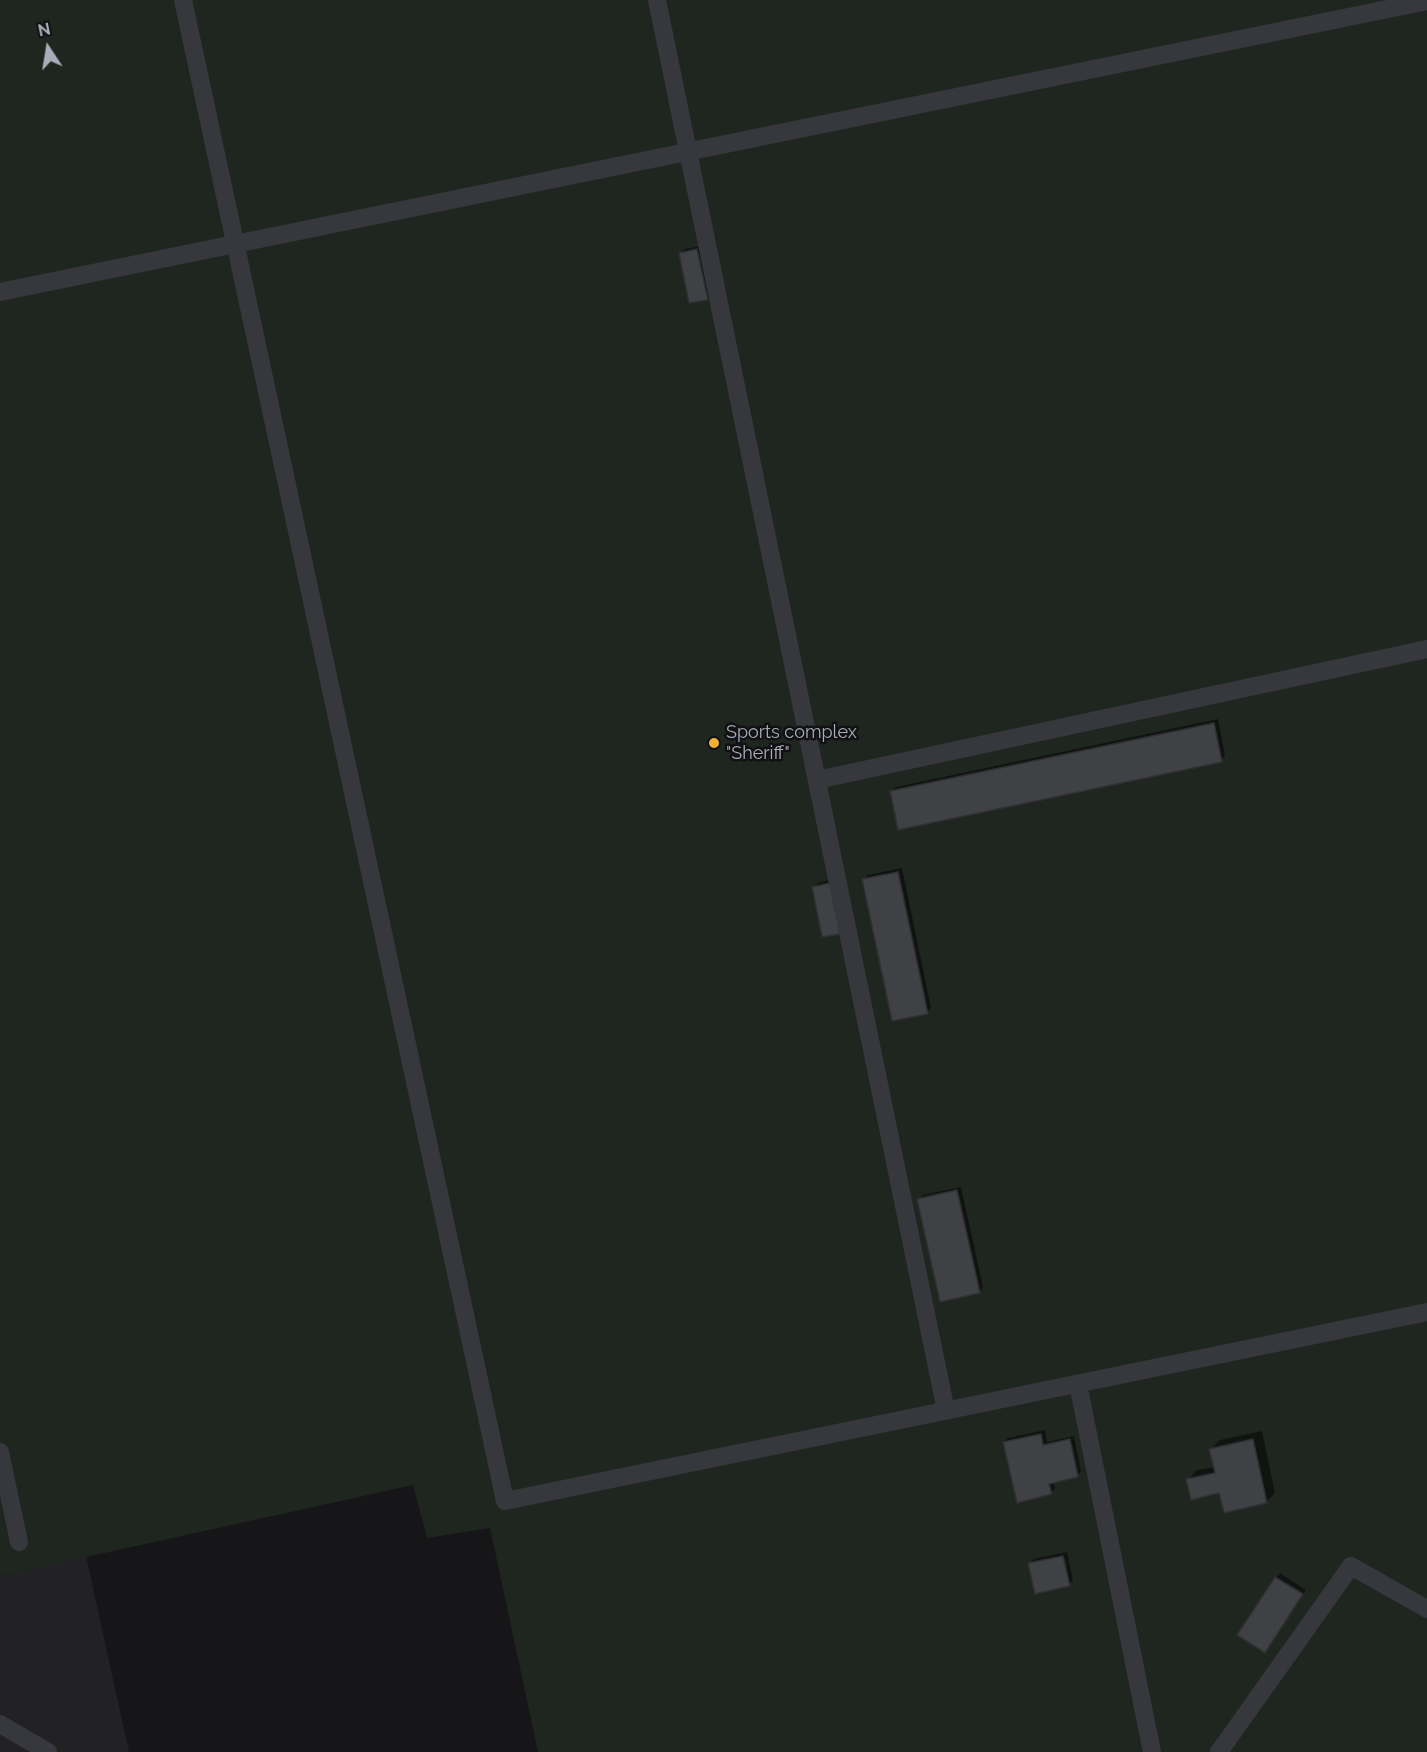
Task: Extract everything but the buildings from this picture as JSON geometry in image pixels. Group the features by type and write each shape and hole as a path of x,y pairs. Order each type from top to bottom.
{"lane":[{"path":"183,0 505,1501 1427,1312"},
{"path":"657,0 946,1411"},
{"path":"0,292 1427,1"},
{"path":"816,780 1427,650"},
{"path":"1078,1384 1152,1752"},
{"path":"0,1452 19,1542"},
{"path":"1219,1752 1351,1566 1427,1609"},
{"path":"0,1724 48,1752"}],"shaded area":[{"name":"Sports complex \"Sheriff\"","path":"0,0 1427,0 1427,1752 538,1752 490,1528 427,1538 413,1485 0,1576"},
{"path":"86,1556 129,1752 0,1752 0,1576"}],"place":[{"name":"Sports complex \"Sheriff\"","path":"714,743"}]}
